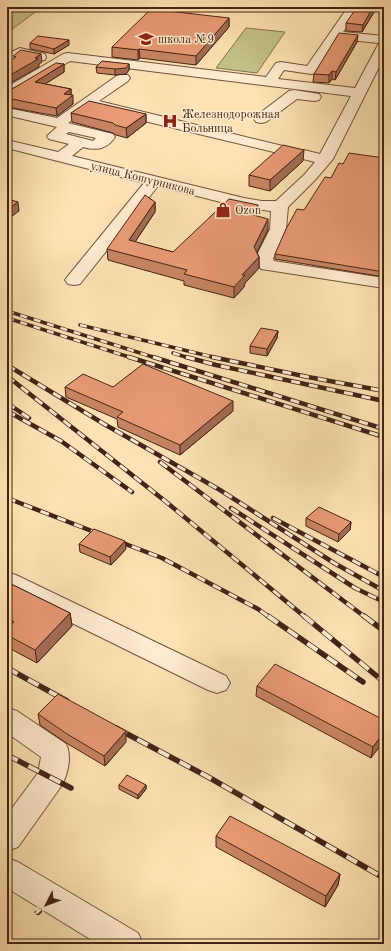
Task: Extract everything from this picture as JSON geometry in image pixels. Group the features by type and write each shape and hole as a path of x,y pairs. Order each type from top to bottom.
{"street":[{"path":"269,82 281,66 310,70 354,7"},
{"path":"335,35 384,40"},
{"path":"384,45 378,69 357,98 325,158 310,177 280,206 279,226 264,259 267,264 384,283"},
{"path":"7,60 20,52 61,61"},
{"path":"7,93 68,57 269,82 357,98"},
{"path":"7,113 9,112 59,123 123,78"},
{"path":"261,118 294,94 357,98"},
{"path":"88,103 282,150"},
{"path":"60,158 81,142"},
{"name":"улица Кошурникова","path":"7,144 244,203 262,206 280,206"},
{"path":"304,155 325,158"},
{"path":"74,280 154,181"},
{"path":"7,581 217,683"},
{"path":"7,720 56,752 52,777 7,838"},
{"path":"7,872 127,944"}],"shaded area":[{"path":"7,7 42,7 7,33"},
{"path":"246,28 285,32 257,73 216,68"}],"building":[{"path":"357,7 373,7 363,25 346,23"},
{"path":"151,9 229,18 196,56 112,47"},
{"path":"339,33 358,35 336,72 332,71 329,75 314,74"},
{"path":"38,36 69,40 54,49 30,43"},
{"path":"21,50 41,54 35,58 38,59 7,77 7,62 16,57 13,56"},
{"path":"102,61 129,64 126,68 115,69 96,67"},
{"path":"56,63 64,64 35,82 71,89 64,94 73,95 56,108 7,98 7,90 12,89"},
{"path":"89,101 146,114 126,128 113,123 71,113"},
{"path":"283,145 304,150 270,180 249,175"},
{"path":"349,153 384,158 384,272 275,254 297,209 304,210 325,177 331,178 339,163 343,164"},
{"path":"145,195 155,202 129,240 173,252 229,199 258,205 250,214 268,219 254,247 259,257 242,275 245,275 234,287 184,274 187,270 107,249"},
{"path":"7,199 18,202 7,210"},
{"path":"261,328 278,331 267,349 250,346"},
{"path":"143,364 233,401 180,445 117,417 123,412 65,387 83,374 113,387"},
{"path":"319,507 351,522 339,534 306,518"},
{"path":"94,529 125,541 110,557 79,544"},
{"path":"7,582 70,613 35,650 7,635 7,629 14,622 7,618"},
{"path":"275,664 384,720 384,732 373,747 257,686"},
{"path":"58,694 126,731 104,756 67,734 38,714"},
{"path":"127,775 146,785 138,795 119,785"},
{"path":"230,816 340,874 326,896 216,836"}],"railway":[{"path":"7,311 156,358"},
{"path":"7,318 132,358"},
{"path":"80,325 217,358"},
{"path":"173,353 189,358"},
{"path":"129,357 384,437"},
{"path":"153,357 384,429"},
{"path":"186,357 216,365 384,401"},
{"path":"212,357 384,391"},
{"path":"7,365 104,424 220,490 334,563 384,591"},
{"path":"7,376 165,501 305,617"},
{"path":"7,403 29,418"},
{"path":"7,411 61,441 132,492"},
{"path":"160,462 365,617"},
{"path":"7,498 102,535"},
{"path":"231,508 355,588 384,602"},
{"path":"273,518 384,577"},
{"path":"115,540 162,558 258,609 269,617"},
{"path":"268,616 363,682"},
{"path":"304,616 384,682"},
{"path":"364,616 384,631"},
{"path":"7,668 67,701"},
{"path":"116,728 210,778 384,878"},
{"path":"7,755 71,788"}],"place":[{"name":"школа №9","path":"146,39"},
{"name":"Железнодорожная Больница","path":"170,121"},
{"name":"Ozon","path":"223,210"}]}
